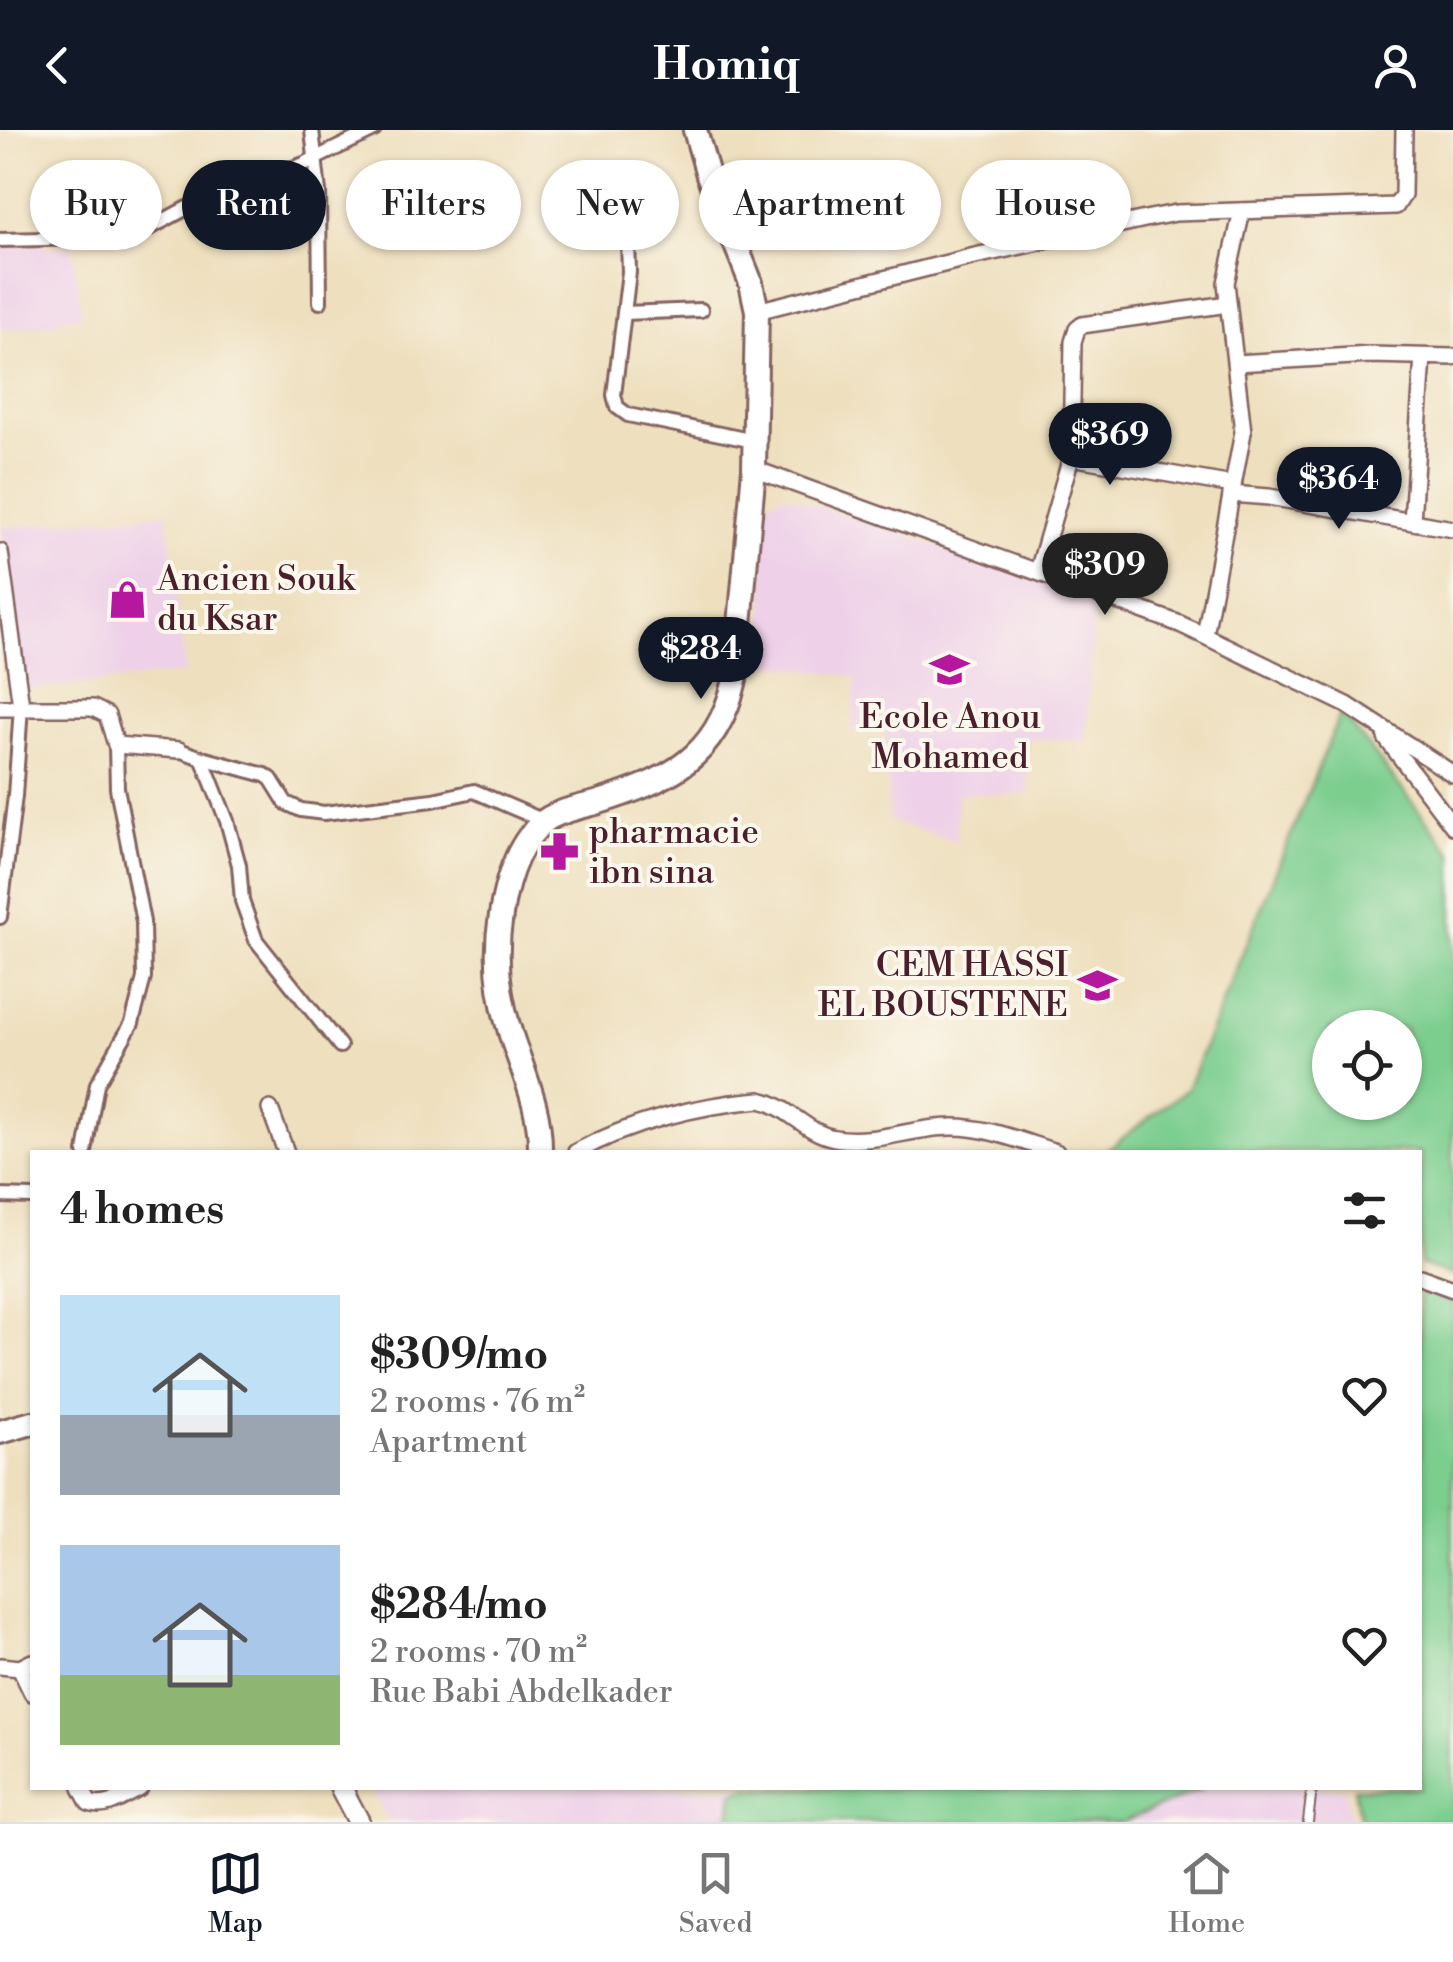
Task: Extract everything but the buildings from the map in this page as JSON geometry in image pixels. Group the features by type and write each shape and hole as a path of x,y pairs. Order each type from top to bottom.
{"main road":[{"path":"540,1150 537,1111 500,996 497,960 501,913 512,869 523,846 544,821 658,780 683,767 714,734 725,714 735,680 754,468 757,311 751,283 708,175 695,130"},
{"path":"0,1432 30,1423"}],"street":[{"path":"312,130 320,302"},
{"path":"0,240 133,237 187,208 316,159 374,130"},
{"path":"757,311 975,256 1150,218 1396,206 1404,195 1404,130"},
{"path":"1206,635 1244,432 1226,283 1242,211"},
{"path":"630,250 614,395 616,408 754,441"},
{"path":"1038,571 1071,457 1076,329 1228,304"},
{"path":"624,313 701,310"},
{"path":"1236,364 1370,355 1453,357"},
{"path":"1412,522 1422,357"},
{"path":"1071,457 1453,529"},
{"path":"754,468 1206,635 1318,690 1453,774"},
{"path":"0,552 20,706 15,796 0,917"},
{"path":"0,708 92,708 107,716 116,745 117,788 143,922 144,978 132,1023 97,1084 85,1150"},
{"path":"1370,720 1410,766 1453,826"},
{"path":"116,745 180,750 265,775 272,779 286,803 301,810 342,810 474,792 544,821"},
{"path":"202,758 227,821 239,865 242,901 256,940 340,1046"},
{"path":"580,1150 621,1131 663,1118 760,1100 776,1103 812,1131 833,1138 951,1127 982,1131 1049,1150"},
{"path":"270,1109 285,1150"},
{"path":"0,1196 30,1197"},
{"path":"1422,1278 1453,1289"},
{"path":"0,1666 26,1665"},
{"path":"82,1790 89,1803 97,1806 136,1790"},
{"path":"342,1790 359,1822"}],"lane":[{"path":"1308,1822 1312,1790"}],"shaded area":[{"path":"0,244 30,245 30,250 73,250 82,316 0,331"},
{"name":"Ecole Anou Mohamed","path":"784,494 1095,598 1086,741 1027,739 1028,795 958,793 956,841 889,821 886,732 852,730 856,677 763,663 765,503"},
{"path":"167,513 185,673 24,690 1,528"},
{"path":"371,1790 741,1790 733,1793 730,1822 389,1822"},
{"path":"1199,1790 1345,1790 1350,1822 1123,1822"}],"green space":[{"path":"1341,712 1453,854 1453,1275 1422,1265 1422,1150 1107,1150 1187,1089"},
{"path":"1422,1292 1453,1302 1453,1822 1360,1822 1354,1790 1422,1790"},
{"path":"1199,1790 1123,1822 730,1822 733,1793"}],"place":[{"name":"Ancien Souk du Ksar","path":"127,599"},
{"name":"Ecole Anou Mohamed","path":"950,670"},
{"name":"pharmacie ibn sina","path":"559,852"},
{"name":"CEM HASSI EL BOUSTENE","path":"1098,985"}]}
